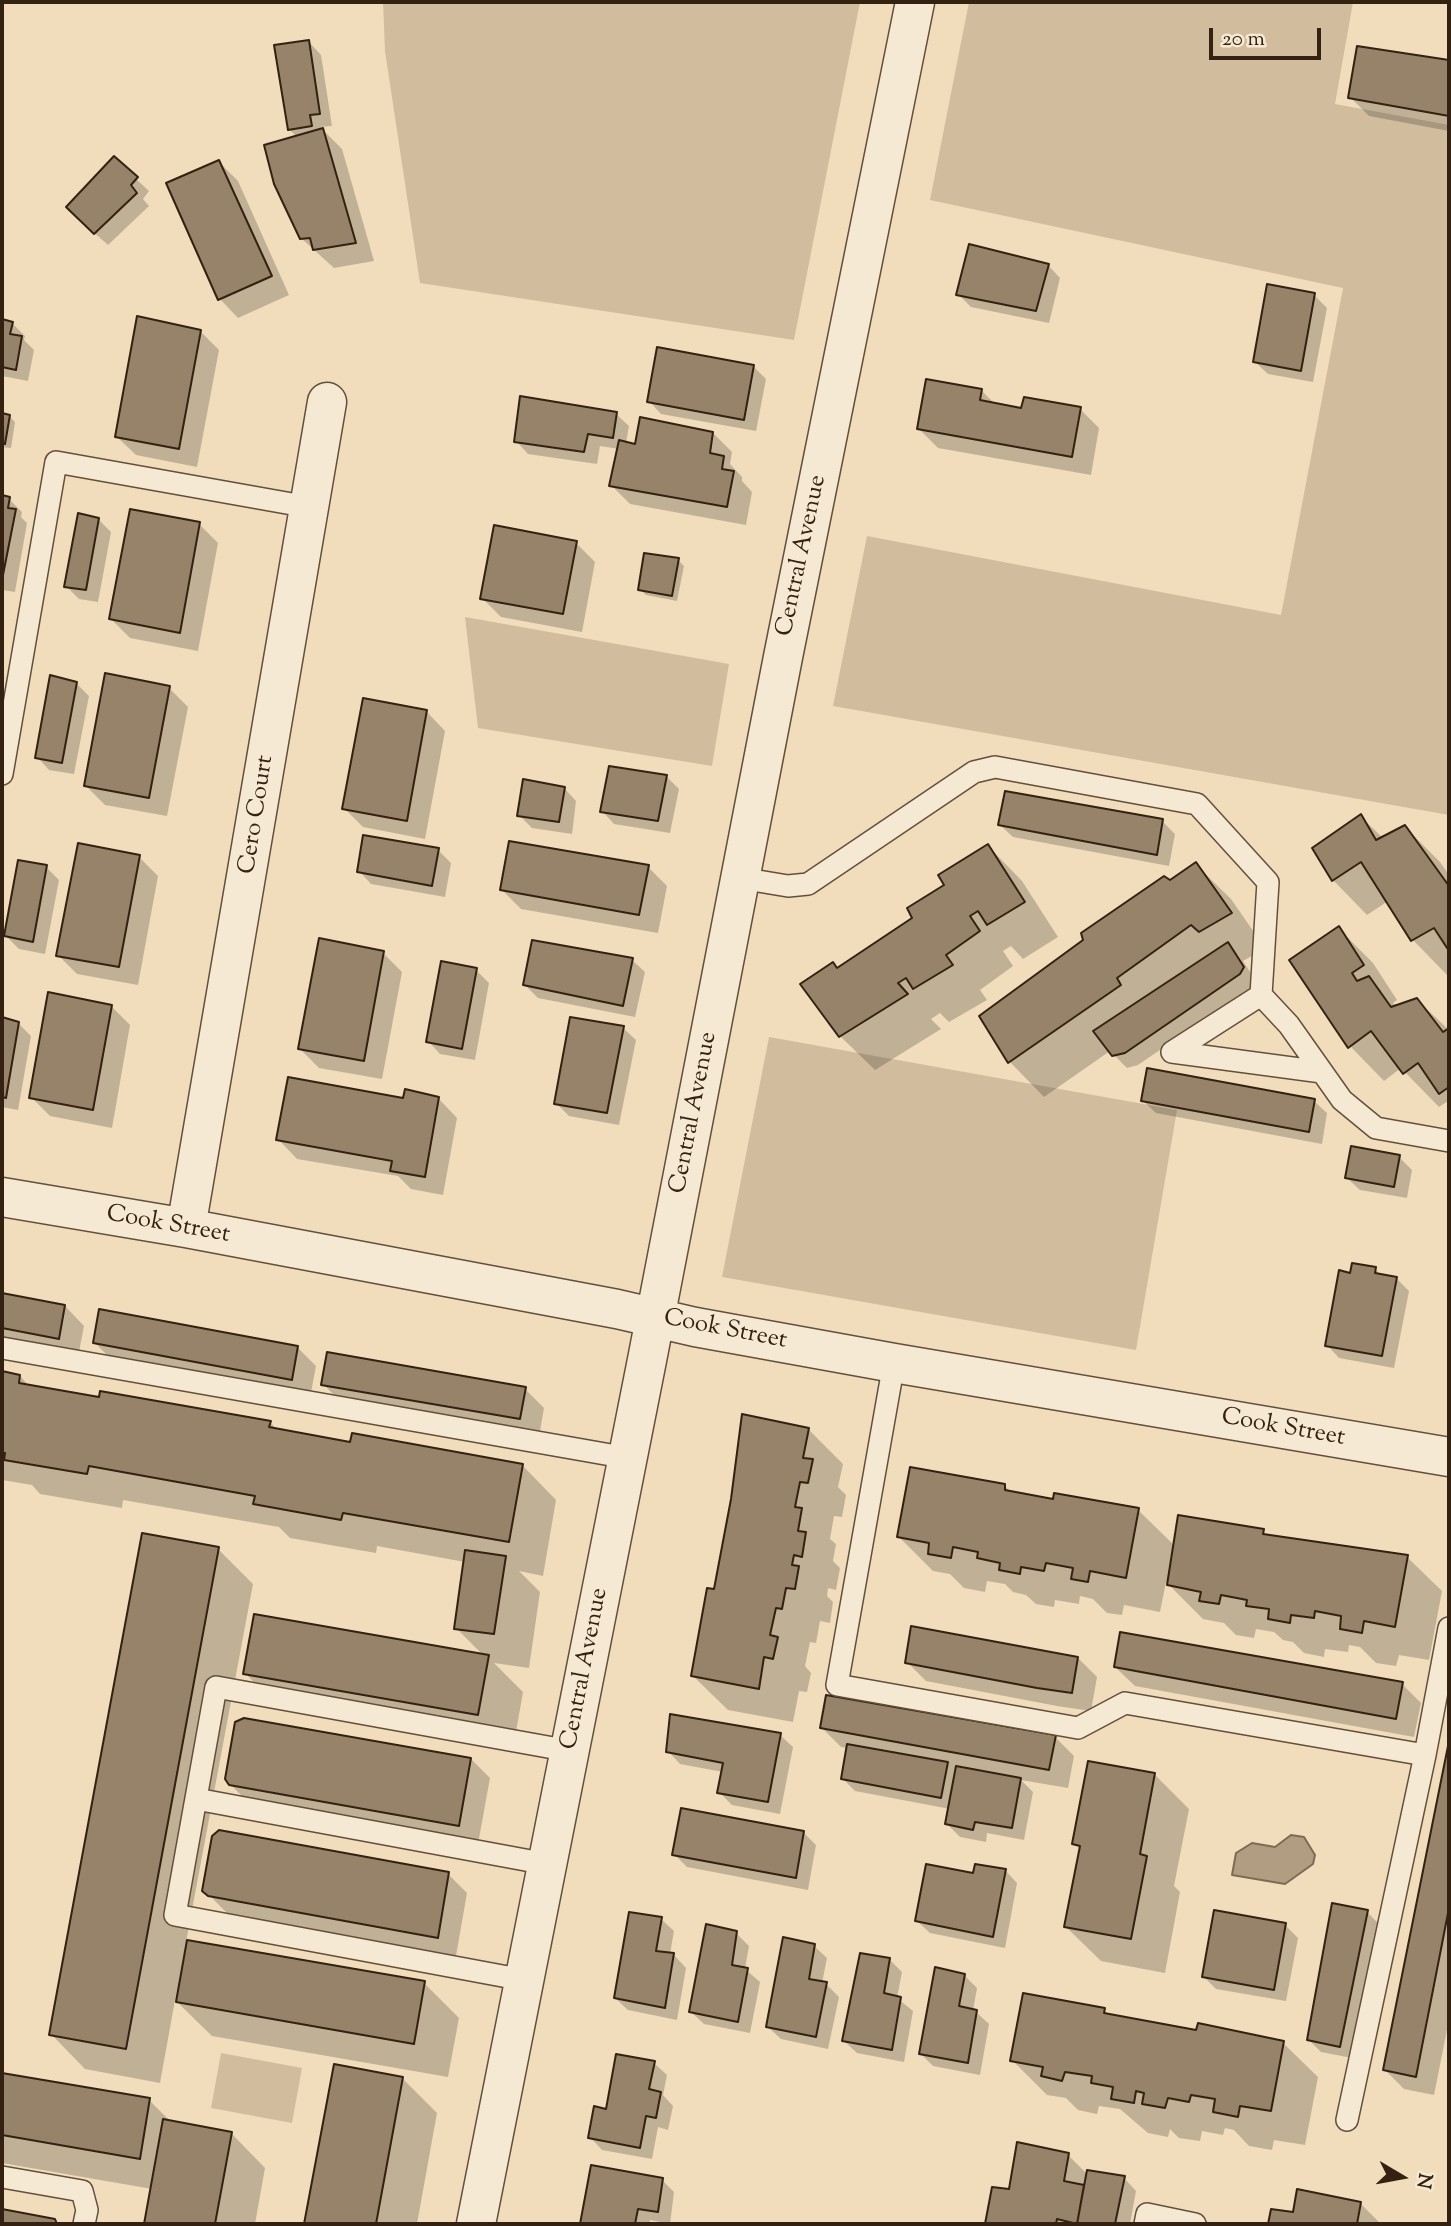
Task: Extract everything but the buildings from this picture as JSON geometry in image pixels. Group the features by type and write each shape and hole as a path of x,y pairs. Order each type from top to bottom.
{"street":[{"name":"Central Avenue","path":"476,2224 915,2"},
{"name":"Cero Court","path":"186,1228 327,402"},
{"name":"Cook Street","path":"2,1197 186,1228 894,1363 1449,1457"}],"lane":[{"path":"2,774 56,462 309,507"},
{"path":"740,878 788,886 808,884 974,772 995,767 1196,804 1268,882 1261,995 1289,1025 1342,1100 1376,1128 1449,1141"},
{"path":"1261,995 1172,1052 1322,1072"},
{"path":"2,1348 628,1458"},
{"path":"894,1363 837,1685 1078,1728 1125,1703 1425,1755"},
{"path":"1347,2120 1425,1755 1449,1628"},
{"path":"524,1980 175,1915 216,1688 570,1751"},
{"path":"196,1799 547,1864"},
{"path":"2,2177 82,2191 87,2210 84,2224"},
{"path":"1145,2224 1147,2214 1195,2224"}],"shaded area":[{"path":"383,2 860,2 794,340 420,283 385,51"},
{"path":"969,2 1353,2 1335,104 1449,125 1449,815 833,706 867,536 1281,615 1343,288 930,200"},
{"path":"465,617 729,664 712,766 478,728"},
{"path":"769,1037 1177,1110 1136,1350 722,1277"},
{"path":"1291,1835 1304,1837 1315,1855 1313,1864 1285,1884 1232,1875 1236,1853 1252,1843 1275,1847"},
{"path":"221,2053 302,2068 292,2123 211,2108"}]}
